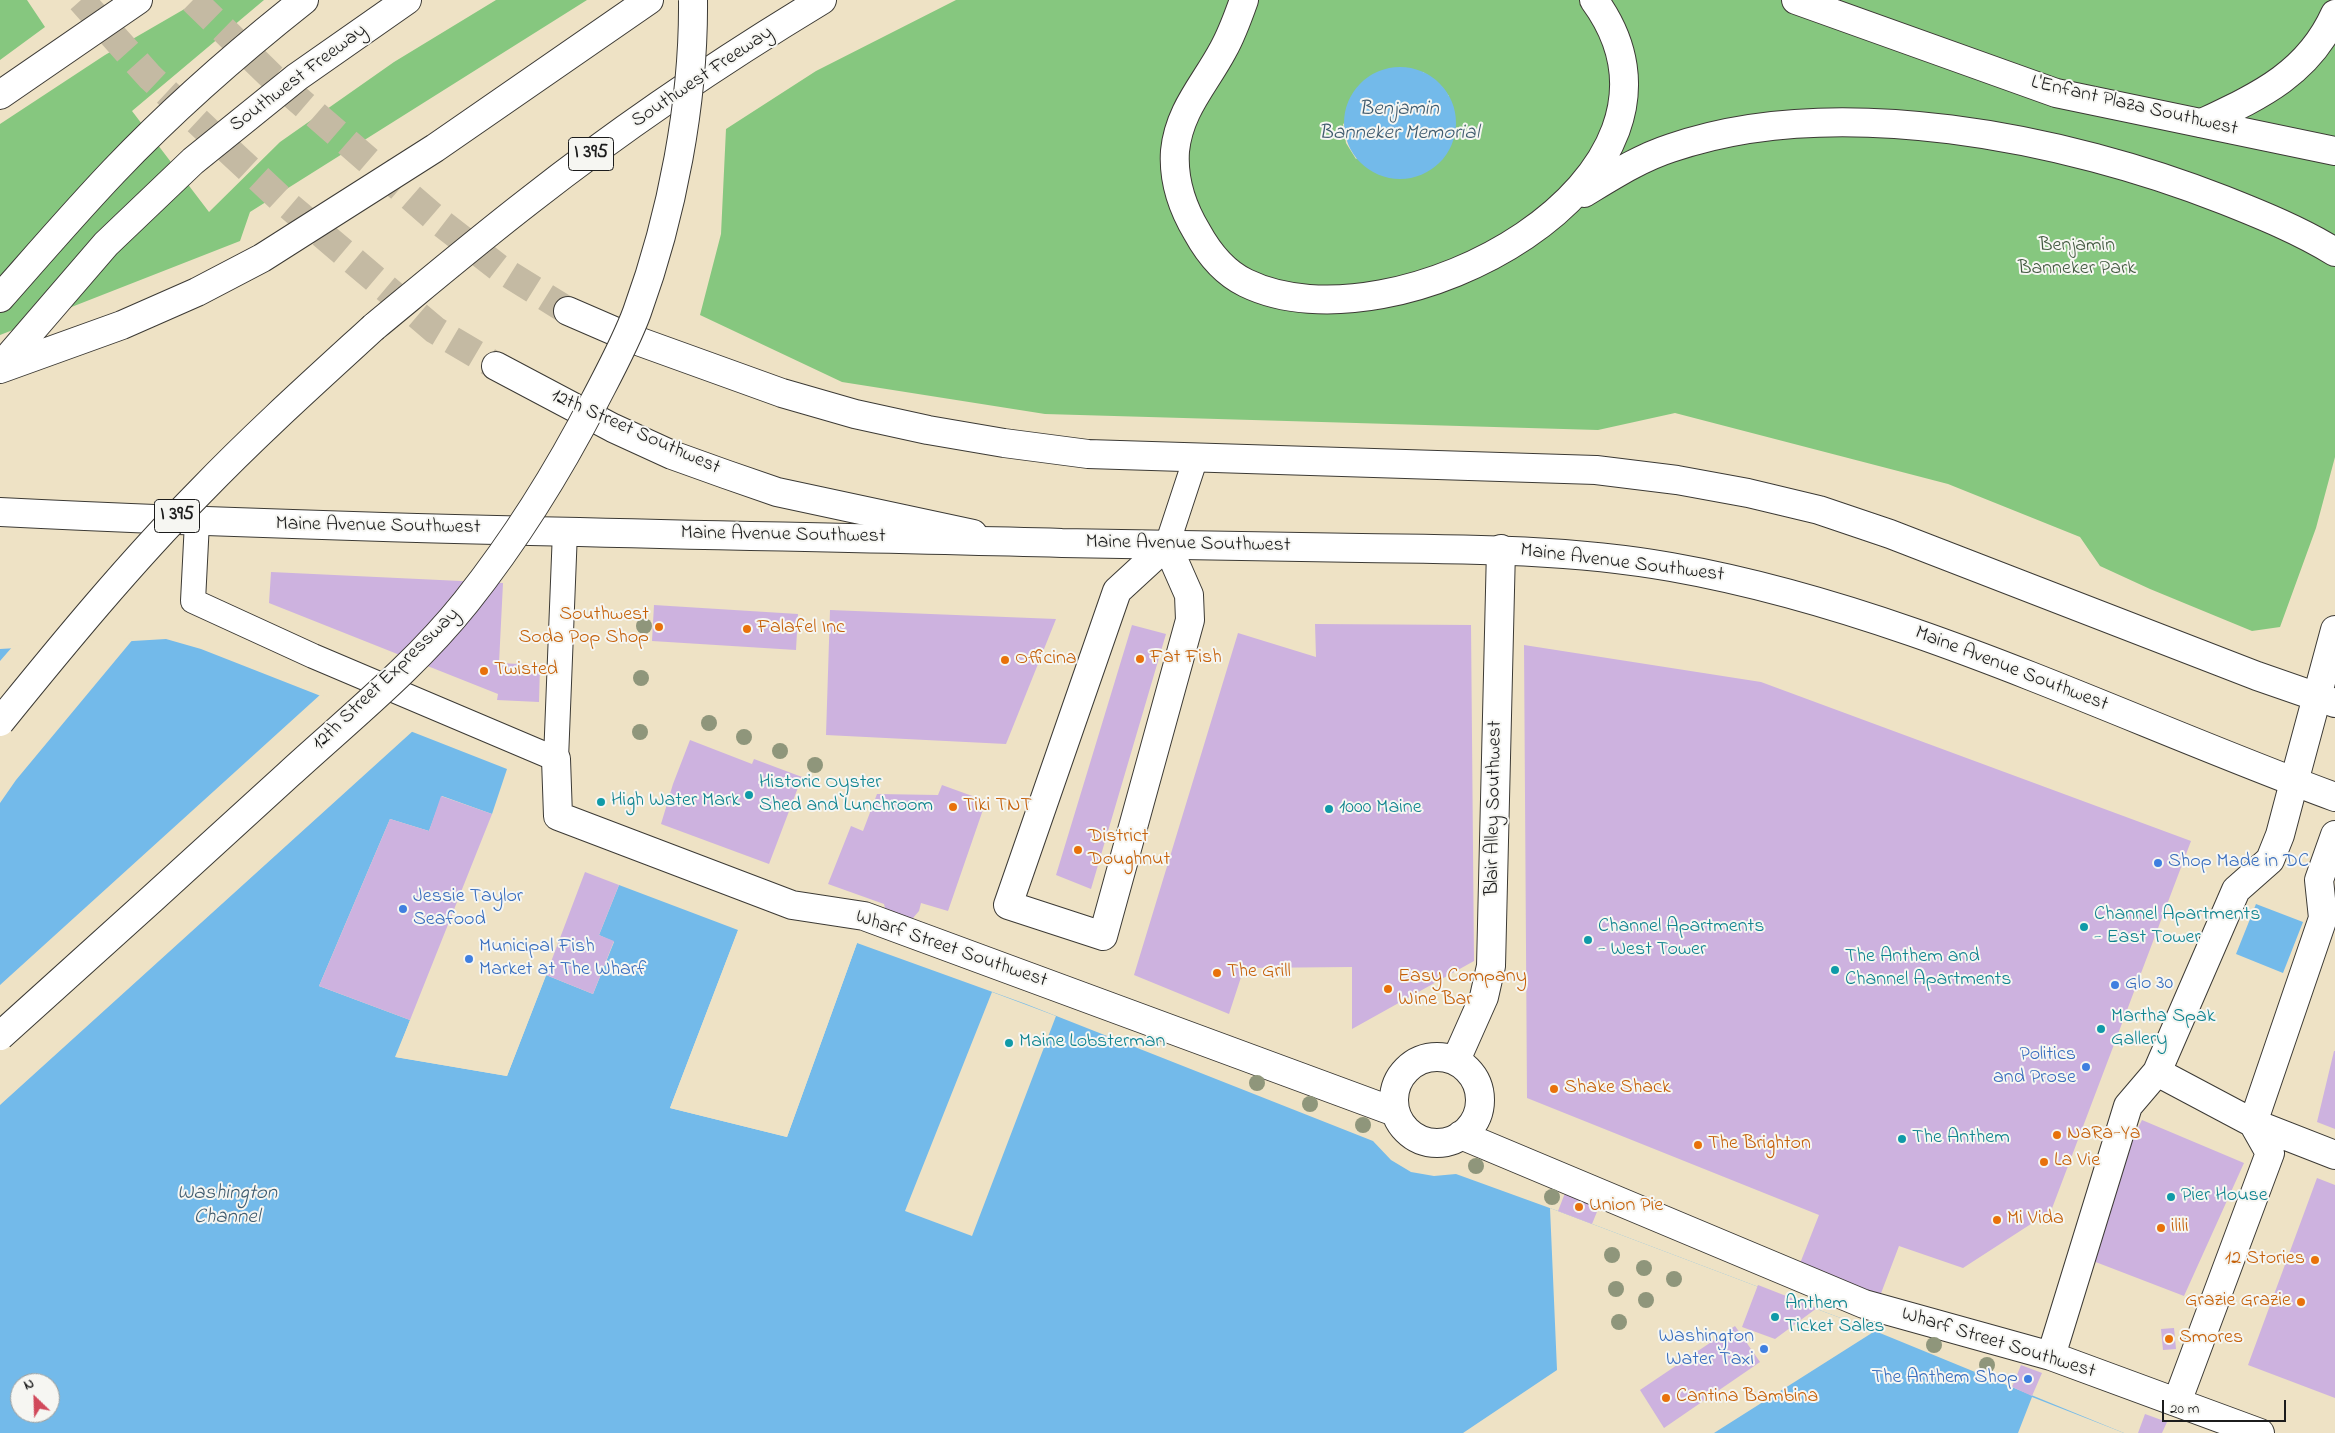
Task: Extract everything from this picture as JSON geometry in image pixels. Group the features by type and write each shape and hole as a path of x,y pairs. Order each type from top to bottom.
{"main road":[{"path":"0,95 138,0"},
{"path":"0,298 115,170 163,122 228,62 304,0"},
{"name":"Southwest Freeway","path":"0,368 106,244 193,161 297,77 407,0"},
{"path":"0,368 122,325 197,292 262,258 420,158 649,0"},
{"name":"12th Street Expressway","path":"0,1036 394,679 464,604 511,543 552,480 614,364 636,313 670,196 682,132 690,70 693,0"},
{"name":"Southwest Freeway","path":"0,722 104,597 200,492 307,388 374,327 530,200 593,154 765,35 822,0"},
{"path":"1244,0 1223,50 1188,105 1179,129 1175,150 1175,172 1180,198 1205,246 1223,266 1244,282 1271,293 1297,299 1360,298 1430,283 1465,270 1525,235 1557,210 1629,166 1671,148 1713,136 1762,127 1810,124 1910,126 1964,131 2102,158 2154,174 2255,212 2335,252"},
{"path":"1557,210 1584,183 1603,159 1620,119 1624,92 1622,60 1609,22 1594,0"},
{"name":"L'Enfant Plaza Southwest","path":"1796,0 2056,93 2335,151"},
{"path":"2202,123 2268,90 2296,69 2318,45 2335,14"},
{"path":"568,311 635,340 782,393 855,414 928,430 1088,454 1596,470 1677,480 1748,493 1819,510 1890,534 2257,676 2327,700"},
{"name":"12th Street Southwest","path":"496,366 613,428 664,451 777,492 1011,541"},
{"name":"Maine Avenue Southwest","path":"0,512 197,522 1011,541 1502,549 1576,554 1666,566 1745,581 1822,602 2015,670 2335,797"},
{"path":"1167,544 1189,595 1190,620 1103,936 1008,904 1117,591 1167,544"},
{"name":"Blair Alley Southwest","path":"1456,1060 1484,997 1491,966 1502,549"},
{"path":"2051,1356 2128,1106 2157,1072 2236,890 2270,860 2280,835 2294,782 2327,700 2335,630"},
{"name":"Wharf Street Southwest","path":"556,759 558,816 792,905 864,916 1395,1112"},
{"path":"2177,1402 2270,1153 2253,1123 2323,918 2319,880 2335,835"},
{"path":"1431,1056 1456,1060 1472,1074 1478,1086 1480,1100 1475,1120 1455,1139 1442,1143 1422,1140 1405,1129 1395,1112 1393,1104 1394,1088 1408,1066 1431,1056"},
{"path":"2157,1072 2253,1123 2335,1155"},
{"name":"Wharf Street Southwest","path":"1461,1135 1864,1304 2051,1356 2260,1433"}],"lane":[{"path":"1167,544 1196,457"},
{"path":"197,522 193,601 313,656 556,759 565,531"}],"green space":[{"path":"0,0 27,0 45,27 0,60"},
{"path":"200,0 264,0 132,111 209,212 280,142 394,62 496,0 587,0 250,212 240,241 0,335 0,124 105,55"},
{"name":"Benjamin Banneker Park","path":"956,0 2335,0 2335,457 2316,528 2280,627 2252,631 2100,566 2080,537 1948,484 1675,413 1598,430 1045,414 842,382 700,315 721,234 726,129 816,71","holes":["1423,72 1437,82 1449,96 1356,159 1346,143 1343,124"]}],"water":[{"name":"Benjamin Banneker Memorial","path":"1400,67 1421,71 1440,83 1452,102 1456,123 1452,144 1440,163 1421,175 1400,179 1379,175 1360,163 1348,144 1344,123 1348,102 1360,83 1379,71"},
{"name":"Washington Channel","path":"166,639 201,649 507,769 492,814 442,796 429,831 390,819 319,986 410,1020 396,1057 507,1076 546,975 593,994 614,942 599,935 619,885 738,930 670,1108 787,1137 857,943 1026,1004 1373,1141 1391,1160 1411,1172 1434,1176 1456,1174 1558,1211 1875,1331 2124,1433 0,1433 0,649"},
{"path":"2256,904 2303,922 2283,973 2236,954"}],"pier":[{"path":"134,638 16,780 0,803 0,661 13,646"},
{"path":"321,694 414,730 0,1105 0,985"},
{"path":"739,928 740,931 674,1106 786,1134 855,942 857,943 787,1137 670,1108"},
{"path":"547,973 507,1076 395,1057 411,1018 412,1021 399,1055 506,1074 543,975"},
{"path":"992,992 1056,1016 972,1236 905,1211"},
{"path":"1550,1208 1875,1331 1714,1433 1463,1433 1557,1370"},
{"path":"2032,1397 2124,1433 2018,1433"}],"building":[{"path":"271,572 503,583 499,663 540,665 539,702 497,700 498,694 269,603"},
{"path":"654,605 798,614 796,650 652,641"},
{"path":"830,610 1056,619 1006,744 826,735"},
{"name":"1000 Maine","path":"1315,624 1471,625 1474,961 1352,1029 1352,967 1244,968 1229,1014 1134,975 1238,633 1316,657"},
{"path":"1132,625 1166,634 1091,889 1056,875"},
{"name":"The Anthem and Channel Apartments","path":"1524,645 1761,682 2191,841 2051,1211 1963,1268 1899,1246 1880,1296 1799,1266 1819,1215 1527,1098"},
{"name":"Historic Oyster Shed and Lunchroom","path":"690,740 752,764 754,759 802,777 769,864 661,824 673,784"},
{"path":"942,785 986,801 948,911 921,903 919,911 913,918 904,921 886,912 884,904 828,884 851,826 863,831 877,794 938,795"},
{"name":"Jessie Taylor Seafood","path":"441,796 492,814 410,1020 319,986 390,819 429,831"},
{"name":"Jessie Taylor Seafood","path":"585,872 619,885 599,935 614,941 593,994 546,975"},
{"path":"2335,1051 2335,1129 2317,1122"},
{"name":"Pier House","path":"2142,1120 2244,1163 2184,1296 2093,1261 2125,1153"},
{"path":"2317,1178 2335,1185 2335,1398 2248,1365"},
{"path":"1567,1188 1601,1202 1592,1224 1558,1211"},
{"name":"Anthem Ticket Sales","path":"1758,1285 1817,1308 1775,1339 1742,1327"},
{"path":"1735,1326 1760,1362 1664,1428 1640,1390"},
{"name":"Smores","path":"2174,1328 2176,1349 2163,1350 2161,1329"},
{"path":"2021,1365 2042,1373 2032,1396 2012,1387"},
{"path":"2145,1414 2167,1422 2162,1433 2138,1433"}],"tunnel":[{"path":"81,0 150,77 283,201 435,330 496,366"},
{"path":"193,0 272,77 436,219 499,268 568,311"}],"place":[{"name":"Southwest Soda Pop Shop","path":"659,627"},
{"name":"Falafel Inc","path":"747,629"},
{"name":"Fat Fish","path":"1140,659"},
{"name":"Officina","path":"1005,660"},
{"name":"Twisted","path":"484,671"},
{"name":"Historic Oyster Shed and Lunchroom","path":"749,795"},
{"name":"High Water Mark","path":"601,802"},
{"name":"Tiki TNT","path":"953,807"},
{"name":"1000 Maine","path":"1329,809"},
{"name":"District Doughnut","path":"1078,850"},
{"name":"Shop Made in DC","path":"2158,863"},
{"name":"Jessie Taylor Seafood","path":"403,909"},
{"name":"Channel Apartments - East Tower","path":"2084,927"},
{"name":"Channel Apartments - West Tower","path":"1588,940"},
{"name":"Municipal Fish Market at The Wharf","path":"469,959"},
{"name":"The Anthem and Channel Apartments","path":"1835,970"},
{"name":"The Grill","path":"1217,973"},
{"name":"Glo 30","path":"2115,985"},
{"name":"Easy Company Wine Bar","path":"1388,989"},
{"name":"Martha Spak Gallery","path":"2101,1029"},
{"name":"Maine Lobsterman","path":"1009,1043"},
{"name":"Politics and Prose","path":"2086,1067"},
{"name":"Shake Shack","path":"1554,1089"},
{"name":"NaRa-Ya","path":"2057,1135"},
{"name":"The Anthem","path":"1902,1139"},
{"name":"The Brighton","path":"1698,1145"},
{"name":"La Vie","path":"2044,1162"},
{"name":"Pier House","path":"2171,1197"},
{"name":"Union Pie","path":"1579,1207"},
{"name":"Mi Vida","path":"1997,1220"},
{"name":"ilili","path":"2161,1228"},
{"name":"12 Stories","path":"2315,1260"},
{"name":"Grazie Grazie","path":"2301,1302"},
{"name":"Anthem Ticket Sales","path":"1775,1317"},
{"name":"Smores","path":"2169,1339"},
{"name":"Washington Water Taxi","path":"1764,1349"},
{"name":"The Anthem Shop","path":"2028,1379"},
{"name":"Cantina Bambina","path":"1666,1398"}]}
